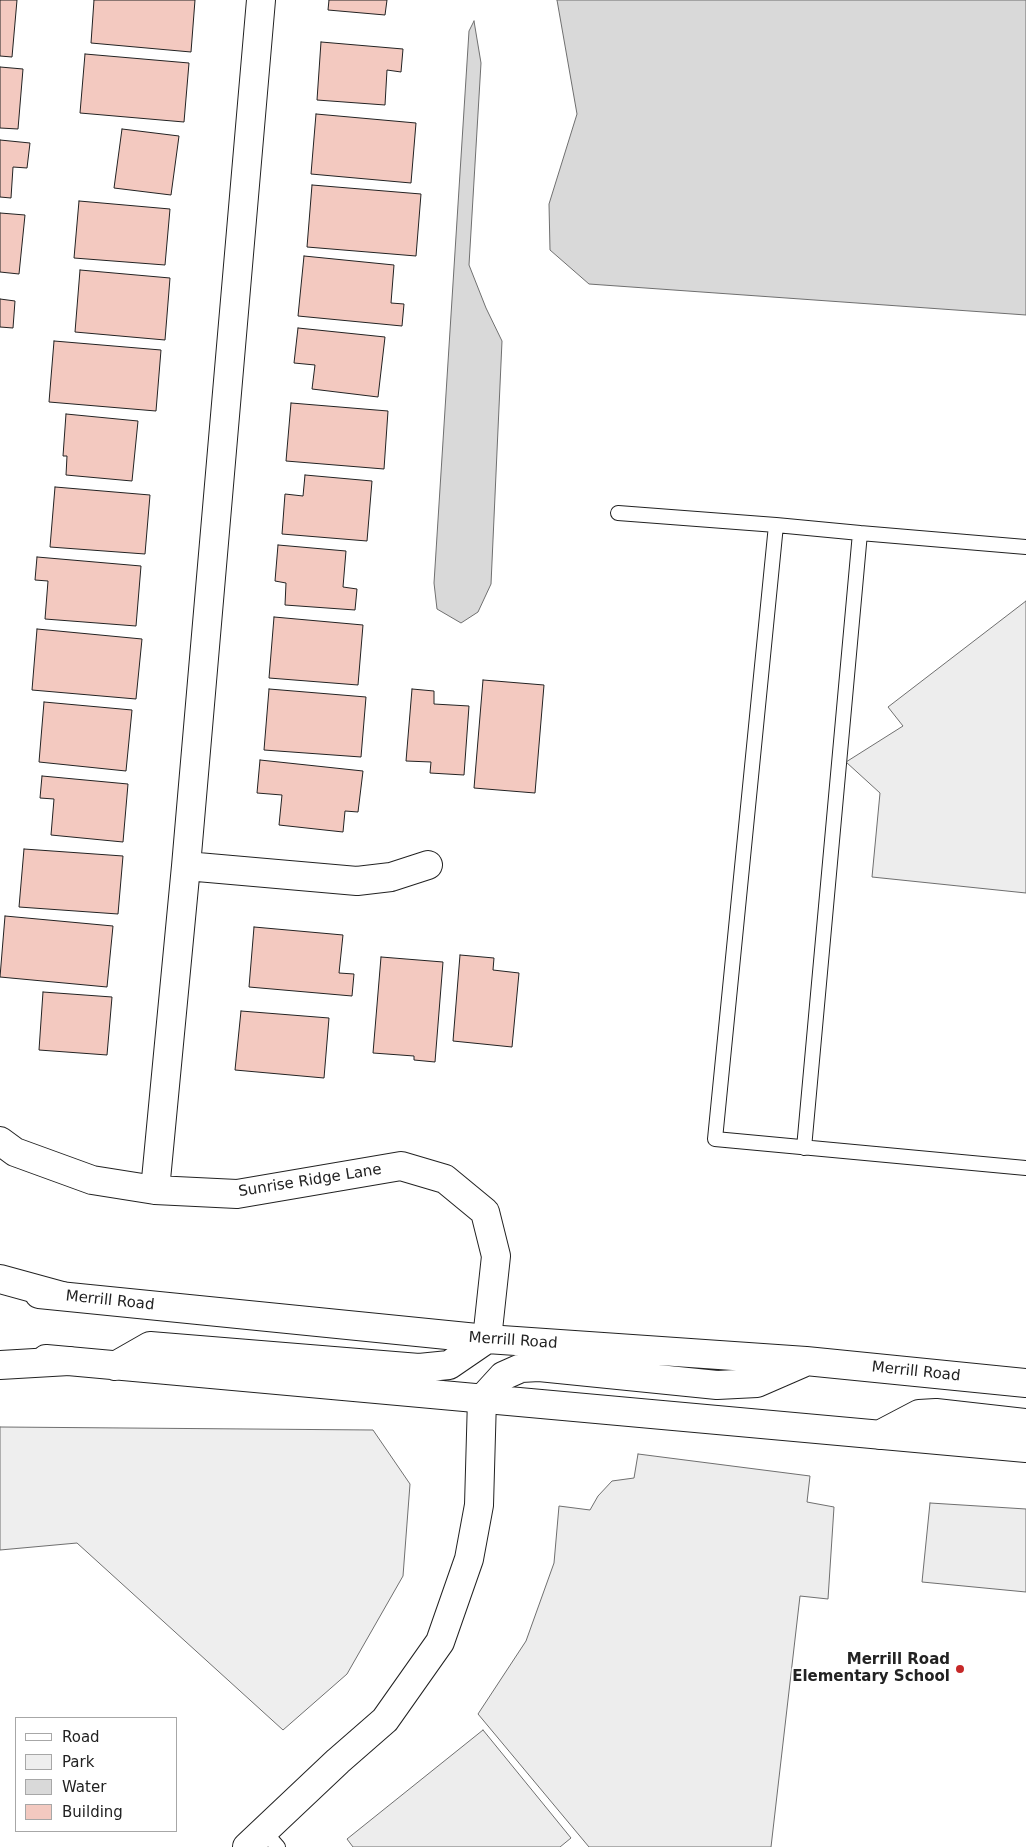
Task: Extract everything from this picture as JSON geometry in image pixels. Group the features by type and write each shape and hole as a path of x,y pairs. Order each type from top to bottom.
{"main road":[{"path":"155,1190 186,866 262,0"},
{"path":"186,866 357,881 392,877 428,865"},
{"name":"Sunrise Ridge Lane","path":"0,1141 15,1152 92,1180 155,1190 237,1194 400,1166 446,1178 486,1212 496,1256 487,1339"},
{"path":"0,1279 62,1296"},
{"name":"Merrill Road","path":"0,1290 487,1339 806,1361 1026,1383"},
{"path":"115,1366 150,1346 419,1368 449,1365 487,1339"},
{"path":"0,1355 1026,1448"},
{"path":"0,1365 70,1361"},
{"path":"263,1842 338,1761 385,1720 440,1642 469,1558 479,1505 482,1400 503,1376 521,1368 539,1367 717,1385 757,1384 806,1361"},
{"path":"879,1435 919,1414 936,1413 1026,1423"}],"lane":[{"path":"618,513 1026,547"},
{"path":"776,525 715,1139 1026,1168"},
{"path":"804,1148 860,532"}],"green space":[{"path":"0,1427 373,1430 410,1484 403,1576 347,1674 283,1730 77,1543 0,1550"}],"shaded area":[{"path":"1026,601 1026,893 872,877 880,793 846,762 903,726 888,707"},
{"path":"638,1454 810,1476 807,1502 834,1507 828,1599 800,1596 771,1847 589,1847 478,1714 526,1641 554,1563 559,1506 590,1510 598,1496 612,1481 634,1478"},
{"path":"930,1503 1026,1509 1026,1592 922,1582"},
{"path":"483,1730 571,1838 560,1847 353,1847 347,1839"}],"water":[{"path":"557,0 1026,0 1026,315 589,284 550,250 549,204 577,114"},
{"path":"474,21 481,63 469,265 486,308 502,341 491,584 478,612 461,623 437,609 434,583 469,31"}],"building":[{"path":"0,0 17,0 12,57 0,56"},
{"path":"94,0 195,0 191,52 91,43"},
{"path":"329,0 387,0 385,15 328,10"},
{"path":"321,42 403,49 401,72 387,70 385,105 317,100"},
{"path":"85,54 189,63 184,122 80,113"},
{"path":"0,67 23,69 18,129 0,128"},
{"path":"316,114 416,123 411,183 311,174"},
{"path":"122,129 179,136 171,195 114,188"},
{"path":"0,140 30,143 27,168 13,167 11,198 0,197"},
{"path":"312,185 421,194 416,256 307,247"},
{"path":"79,201 170,209 165,265 74,258"},
{"path":"0,213 25,215 19,274 0,272"},
{"path":"304,256 394,265 391,303 404,304 402,326 298,316"},
{"path":"80,270 170,278 165,340 75,332"},
{"path":"0,299 15,301 13,328 0,327"},
{"path":"298,328 385,337 378,397 312,389 315,365 294,363"},
{"path":"54,341 161,350 156,411 49,402"},
{"path":"291,403 388,411 384,469 286,461"},
{"path":"66,414 138,421 132,481 66,475 67,456 63,456"},
{"path":"305,475 372,481 367,541 282,534 285,494 303,496"},
{"path":"55,487 150,495 145,554 50,547"},
{"path":"278,545 346,551 343,587 357,589 355,610 285,605 286,583 275,581"},
{"path":"37,557 141,566 136,626 45,619 48,581 35,580"},
{"path":"274,617 363,625 358,685 269,678"},
{"path":"37,629 142,639 136,699 32,690"},
{"path":"483,680 544,685 535,793 474,788"},
{"path":"269,689 366,697 361,757 264,750"},
{"path":"412,689 434,691 434,704 469,706 464,775 430,773 431,762 406,761"},
{"path":"44,702 132,710 126,771 39,762"},
{"path":"260,760 363,771 358,812 345,811 343,832 279,825 282,795 257,793"},
{"path":"42,776 128,784 123,842 51,835 54,799 40,798"},
{"path":"24,849 123,856 118,914 19,907"},
{"path":"5,916 113,926 107,987 0,977"},
{"path":"254,927 343,935 339,973 354,974 352,996 249,987"},
{"path":"460,955 494,958 493,970 519,973 512,1047 453,1041"},
{"path":"381,957 443,962 435,1062 414,1060 414,1056 373,1053"},
{"path":"43,992 112,997 107,1055 39,1050"},
{"path":"241,1011 329,1018 324,1078 235,1070"}],"place":[{"name":"Merrill Road Elementary School","path":"960,1669"}]}
